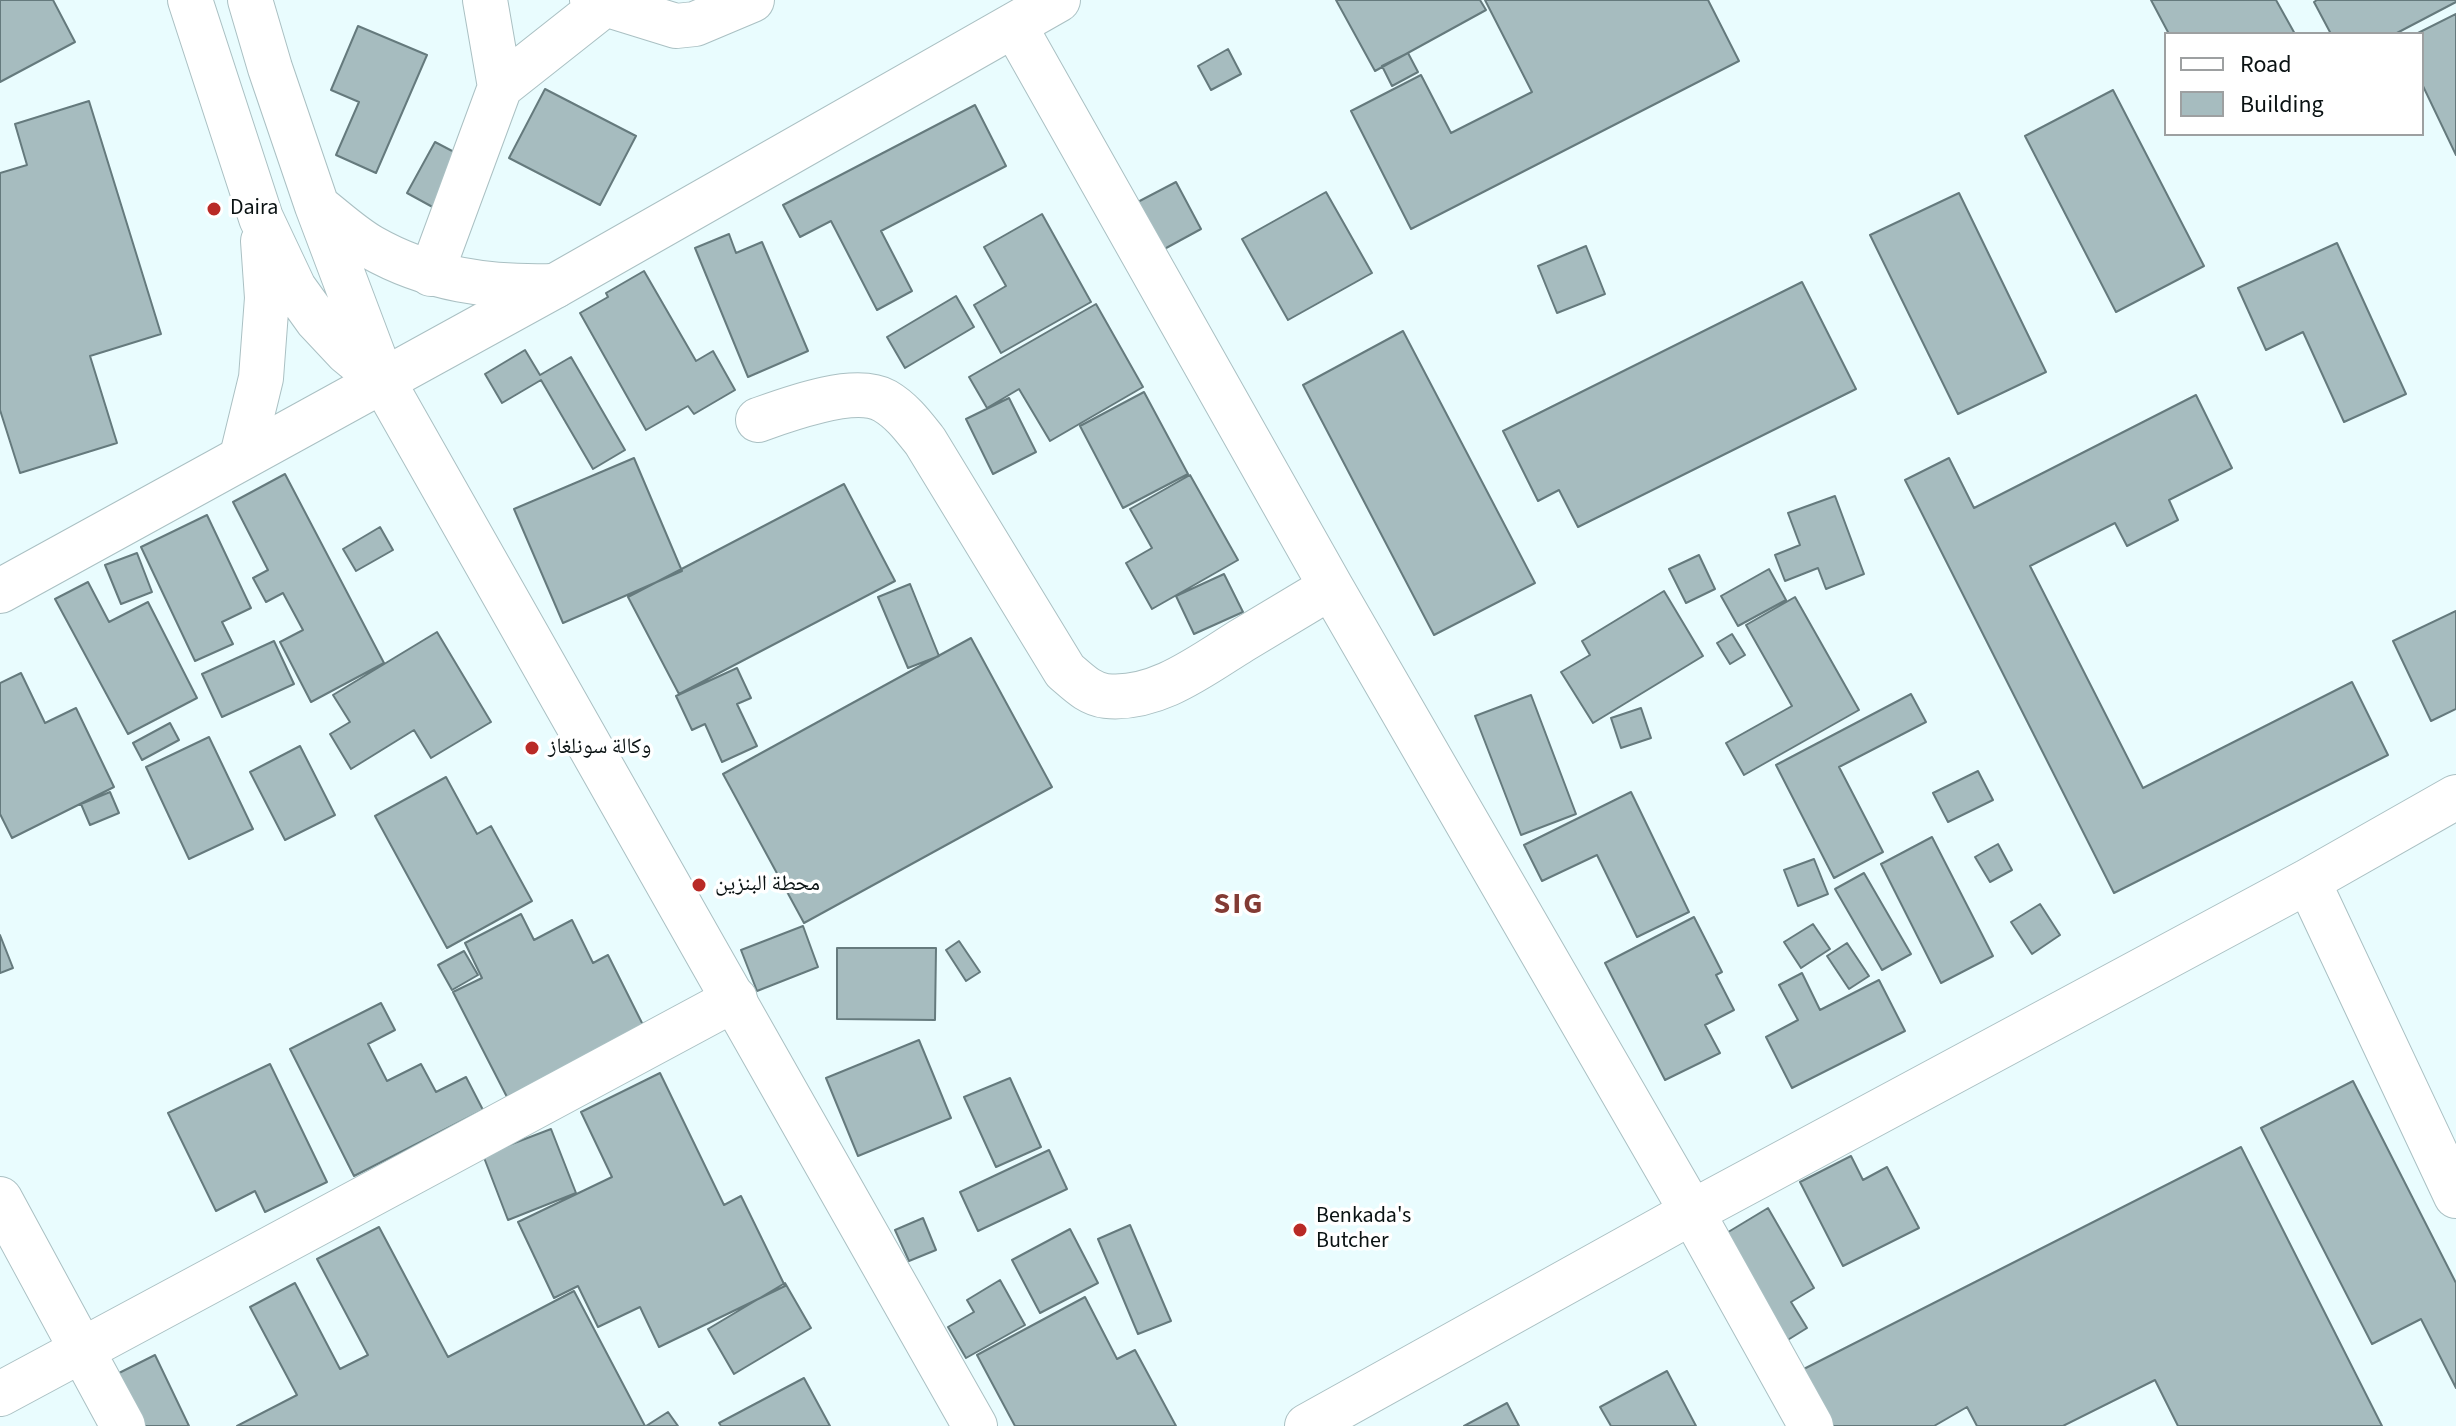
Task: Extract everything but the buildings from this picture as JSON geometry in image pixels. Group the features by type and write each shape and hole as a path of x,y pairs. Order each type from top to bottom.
{"street":[{"path":"190,0 261,218 294,288 317,320 347,352 383,381"},
{"path":"250,0 317,206 383,381 975,1426"},
{"path":"485,0 500,87"},
{"path":"431,274 500,87 598,2 676,26 695,24 752,0"},
{"path":"0,591 555,286 1058,0"},
{"path":"1014,25 1811,1426"},
{"path":"317,206 370,247 431,274 472,283 513,287 555,286"},
{"path":"242,456 261,378 267,298 261,218"},
{"path":"758,420 829,398 844,397 883,399 905,416 925,441 1065,671 1084,688 1105,696 1131,695 1156,689 1184,676 1331,587"},
{"path":"1307,1426 1692,1212 2308,881 2456,797"},
{"path":"2308,881 2454,1189"},
{"path":"0,1394 735,999"},
{"path":"0,1199 123,1426"}],"place":[{"name":"Daira","path":"214,209"},
{"name":"وكالة سونلغاز","path":"532,748"},
{"name":"محطة البنزين","path":"699,885"},
{"name":"Benkada's Butcher","path":"1300,1230"}],"district":[{"name":"SIG","path":"1239,906"}]}
